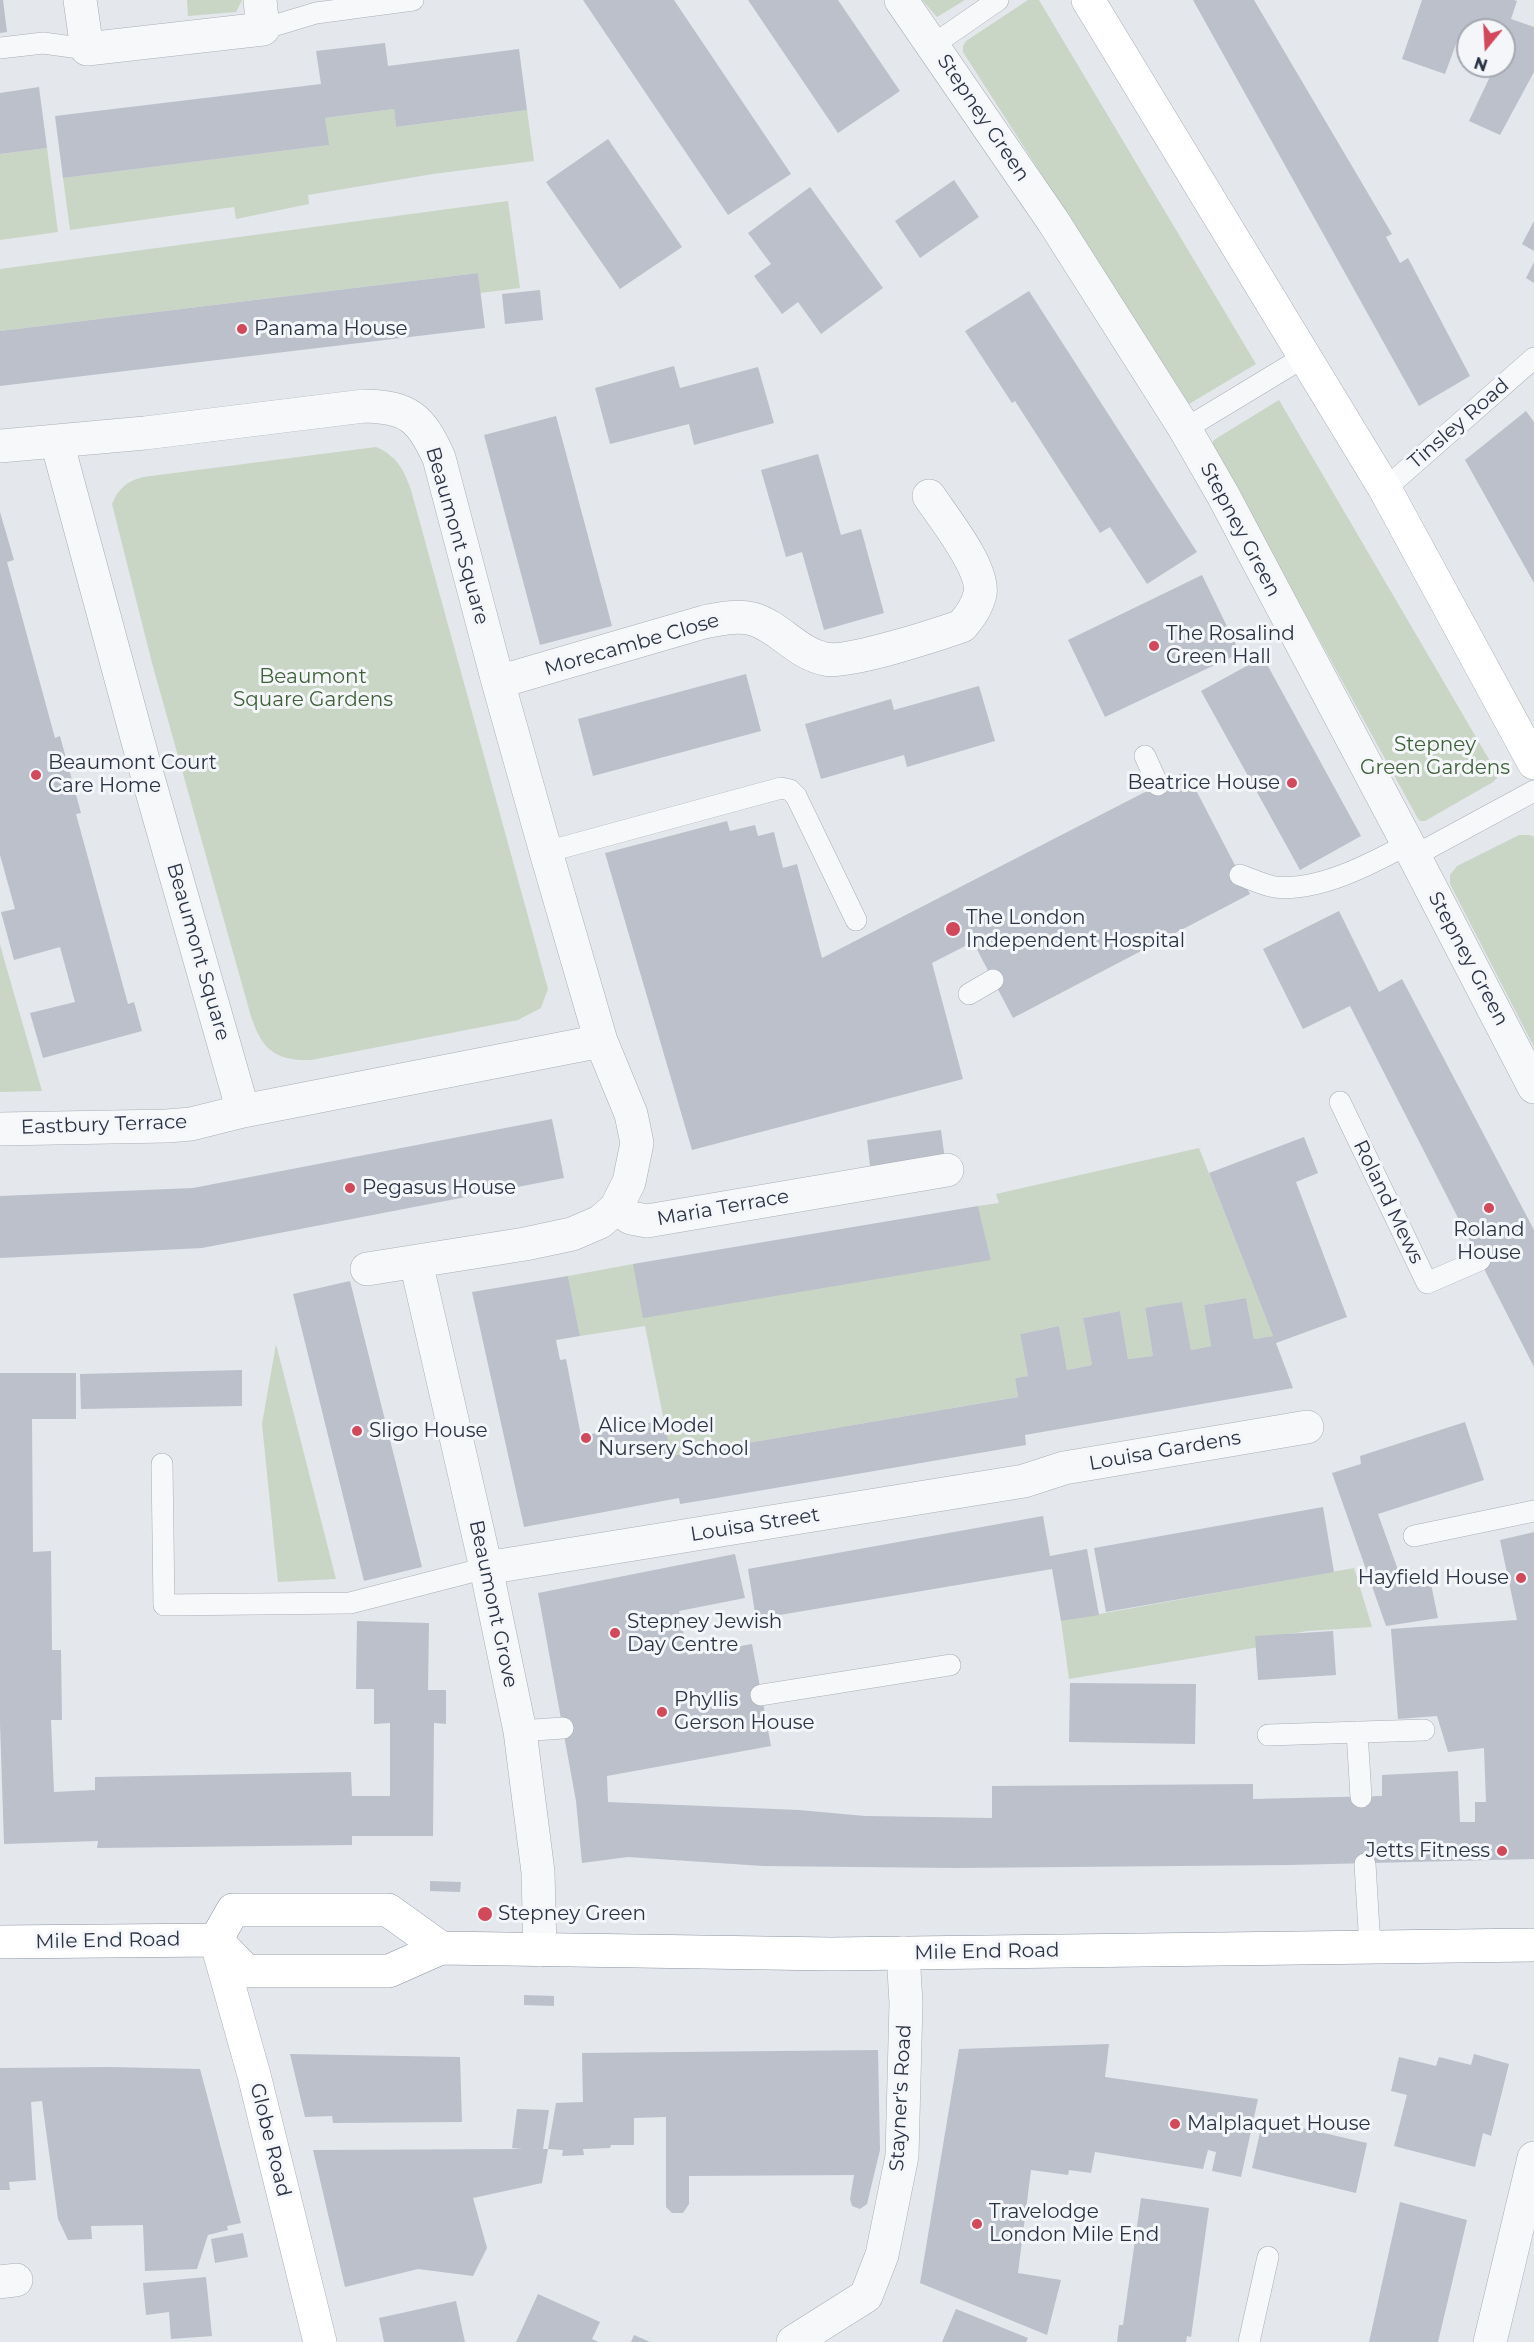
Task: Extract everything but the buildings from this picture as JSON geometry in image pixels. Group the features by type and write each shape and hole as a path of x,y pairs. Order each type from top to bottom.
{"main road":[{"path":"1089,0 1385,489 1534,763"},
{"path":"216,1940 233,1910 388,1910 441,1948"},
{"name":"Mile End Road","path":"0,1942 216,1940 246,1971 389,1971 441,1948 831,1954 1534,1945"},
{"name":"Globe Road","path":"216,1940 254,2074 320,2342"}],"street":[{"path":"80,0 87,49 262,14"},
{"name":"Stepney Green","path":"901,0 1053,221 1185,429 1223,495 1534,1087"},
{"name":"Beaumont Square","path":"0,446 215,426 364,406 390,407 412,416 429,437 439,458 498,682 601,1041 631,1114 637,1143 629,1182 616,1208"},
{"name":"Beaumont Square","path":"57,442 143,760 243,1111"},
{"name":"Morecambe Close","path":"498,682 704,622 729,617 753,619 773,629 807,653 836,661 962,626 975,610 981,592 979,577 929,496"},
{"path":"243,1111 601,1041"},
{"name":"Eastbury Terrace","path":"0,1129 179,1125 243,1111"},
{"name":"Maria Terrace","path":"616,1208 631,1218 647,1221 947,1170"},
{"path":"367,1269 525,1244 572,1234 600,1222 616,1208"},
{"name":"Beaumont Grove","path":"416,1262 486,1568 520,1731 538,1872 540,1950"},
{"name":"Louisa Gardens","path":"1023,1481 1064,1468 1307,1427"},
{"name":"Louisa Street","path":"486,1568 1023,1481"},
{"name":"Stayner's Road","path":"793,2342 866,2296 882,2255 902,2156 906,2003 903,1953"},
{"path":"1490,2342 1534,2158"}],"lane":[{"path":"262,14 316,13 413,0"},
{"path":"933,45 998,0"},
{"path":"0,48 43,43 87,49"},
{"path":"1185,429 1304,357"},
{"name":"Tinsley Road","path":"1385,489 1534,358"},
{"path":"1144,756 1158,785"},
{"path":"546,852 782,788 796,795 856,920"},
{"path":"1240,875 1274,886 1296,888 1316,885 1384,857 1411,850 1534,791"},
{"path":"969,994 993,980"},
{"name":"Roland Mews","path":"1340,1102 1427,1283 1480,1260"},
{"path":"162,1464 164,1605 350,1603 486,1568"},
{"path":"1414,1536 1534,1511"},
{"path":"761,1695 950,1665"},
{"path":"520,1731 563,1728"},
{"path":"1268,1735 1424,1730"},
{"path":"1357,1732 1361,1797"},
{"path":"1365,1864 1370,1947"},
{"path":"1249,2342 1268,2257"}],"green space":[{"path":"187,0 242,0 236,12 188,16"},
{"path":"922,0 965,0 937,17"},
{"path":"1028,0 1039,0 1256,364 1189,404 963,52 966,41"},
{"path":"394,109 396,127 527,110 534,161 433,174 308,195 309,204 236,219 234,207 70,230 63,178 328,145 325,118"},
{"path":"47,148 58,232 0,240 0,154"},
{"path":"508,201 520,288 480,293 478,273 0,331 0,269"},
{"name":"Stepney Green Gardens","path":"1279,400 1497,773 1497,778 1493,782 1425,821 1420,821 1417,817 1213,446 1213,441 1217,438"},
{"name":"Beaumont Square Gardens","path":"376,447 399,464 411,490 548,989 541,1008 518,1020 311,1060 298,1060 278,1055 270,1050 264,1044 254,1025 152,663 112,504 124,486 143,477"},
{"name":"Stepney Green Gardens","path":"1519,835 1534,837 1534,1047 1450,884 1450,875 1457,866"},
{"path":"0,944 4,959 42,1091 0,1092"},
{"path":"1199,1148 1273,1336 1254,1339 1246,1298 1204,1305 1211,1346 1191,1350 1182,1302 1145,1309 1153,1356 1128,1359 1120,1311 1083,1318 1092,1365 1067,1370 1059,1326 1020,1334 1028,1376 1015,1378 1018,1397 671,1456 645,1326 580,1336 568,1276 633,1264 991,1260 978,1206 999,1203 996,1194"},
{"path":"276,1344 336,1579 278,1582 262,1424"},
{"path":"1354,1568 1372,1627 1307,1631 1269,1638 1259,1647 1069,1679 1061,1621"}],"place":[{"name":"Panama House","path":"242,329"},
{"name":"The Rosalind Green Hall","path":"1154,646"},
{"name":"Beaumont Court Care Home","path":"36,775"},
{"name":"Beatrice House","path":"1292,783"},
{"name":"The London Independent Hospital","path":"953,929"},
{"name":"Pegasus House","path":"350,1188"},
{"name":"Roland House","path":"1489,1208"},
{"name":"Sligo House","path":"357,1431"},
{"name":"Alice Model Nursery School","path":"586,1438"},
{"name":"Hayfield House","path":"1521,1578"},
{"name":"Stepney Jewish Day Centre","path":"615,1633"},
{"name":"Phyllis Gerson House","path":"662,1712"},
{"name":"Jetts Fitness","path":"1502,1851"},
{"name":"Stepney Green","path":"485,1914"},
{"name":"Malplaquet House","path":"1175,2124"},
{"name":"Travelodge London Mile End","path":"977,2224"}]}
